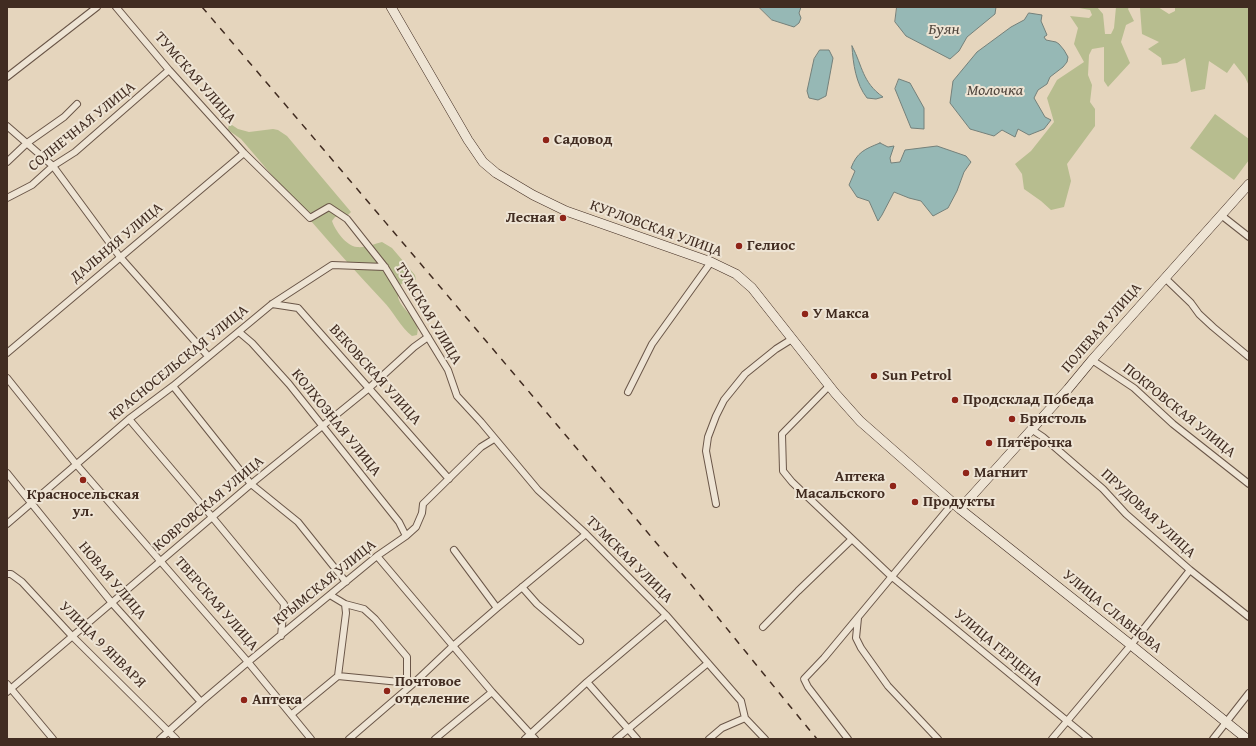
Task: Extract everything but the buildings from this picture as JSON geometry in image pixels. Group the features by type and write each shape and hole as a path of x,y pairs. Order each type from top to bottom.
{"main road":[{"name":"КУРЛОВСКАЯ УЛИЦА","path":"391,7 453,115 488,167 533,194 566,211 700,257 736,274 752,288 829,386 860,421 956,506"},
{"name":"ПОЛЕВАЯ УЛИЦА","path":"956,506 1068,389 1092,360 1249,184"},
{"name":"УЛИЦА СЛАВНОВА","path":"956,506 1131,644 1247,739"}],"street":[{"path":"7,77 97,7"},
{"name":"ТУМСКАЯ УЛИЦА","path":"116,7 169,70 244,153 310,218 329,207 347,219 385,267 448,370 457,396 481,422 538,490 586,534 666,615 741,701 745,718 765,739"},
{"name":"СОЛНЕЧНАЯ УЛИЦА","path":"7,198 32,184 53,166 75,152 169,70"},
{"path":"7,162 27,143 64,117 77,104"},
{"path":"7,126 53,166 120,257 208,356"},
{"name":"ДАЛЬНЯЯ УЛИЦА","path":"7,353 244,153"},
{"path":"1221,214 1249,238"},
{"path":"628,392 652,344 711,262"},
{"name":"КРАСНОСЕЛЬСКАЯ УЛИЦА","path":"7,524 129,419 173,386 272,304 332,265 385,267"},
{"path":"1165,278 1191,303 1199,314 1249,357"},
{"name":"ВЕКОВСКАЯ УЛИЦА","path":"272,304 298,308 448,479"},
{"name":"КОЛХОЗНАЯ УЛИЦА","path":"239,332 252,343 289,384 399,522 406,536"},
{"name":"КОВРОВСКАЯ УЛИЦА","path":"8,689 213,518 251,484 368,389 414,347 428,337"},
{"path":"716,504 706,451 708,437 716,416 724,400 745,374 776,349 792,339"},
{"name":"ПОКРОВСКАЯ УЛИЦА","path":"1092,360 1134,388 1173,424 1249,484"},
{"name":"ТВЕРСКАЯ УЛИЦА","path":"7,378 76,464 162,561 292,714 311,739"},
{"path":"173,386 251,484 298,522 346,582"},
{"name":"УЛИЦА ГЕРЦЕНА","path":"829,386 782,434 783,471 792,482 852,540 892,576 1089,739"},
{"path":"129,419 284,604 281,636"},
{"name":"ПРУДОВАЯ УЛИЦА","path":"1031,429 1043,436 1091,478 1126,514 1190,570 1249,617"},
{"name":"КРЫМСКАЯ УЛИЦА","path":"160,739 248,662 377,556 406,536 416,527 422,513 423,504 481,447 494,439"},
{"name":"НОВАЯ УЛИЦА","path":"7,473 112,603 201,702"},
{"name":"ПОЛЕВАЯ УЛИЦА","path":"848,739 808,687 804,679 824,658 892,576 956,506"},
{"path":"349,739 414,683 453,646 586,534"},
{"path":"763,627 798,591 852,540"},
{"path":"454,550 497,608"},
{"path":"377,556 492,692 533,737"},
{"path":"1052,739 1190,570"},
{"name":"УЛИЦА 9 ЯНВАРЯ","path":"7,574 11,574 22,582 72,636 176,739"},
{"path":"522,587 537,604 580,641"},
{"path":"330,595 345,604 364,609 376,618 407,657 406,683"},
{"path":"292,714 338,676 346,613 345,604"},
{"path":"525,739 533,737 587,682 666,615"},
{"path":"858,618 856,638 861,648 888,686 938,739"},
{"path":"616,739 708,663"},
{"path":"338,676 414,683"},
{"path":"587,682 637,739"},
{"path":"8,689 53,739"},
{"path":"436,739 492,692"},
{"path":"1213,739 1249,693"},
{"path":"709,739 722,728 745,718"}],"green space":[{"path":"1074,7 1097,7 1103,14 1105,34 1111,34 1114,28 1116,7 1129,7 1128,9 1134,21 1126,25 1121,42 1130,63 1108,87 1104,81 1104,47 1092,49 1089,55 1088,75 1092,85 1090,102 1095,109 1095,126 1067,164 1071,181 1064,207 1051,210 1024,189 1022,174 1015,164 1031,151 1054,122 1047,98 1057,80 1084,62 1074,44 1078,28 1070,16 1089,18 1092,15 1090,10"},
{"path":"1158,7 1169,14 1175,11 1175,7 1249,7 1249,86 1245,77 1234,63 1227,73 1209,61 1205,89 1191,92 1185,58 1177,63 1162,65 1161,58 1148,49 1159,42 1142,34 1140,8"},
{"path":"1215,114 1249,139 1249,160 1234,180 1190,148"},
{"path":"229,123 238,129 249,132 273,129 278,130 287,136 351,212 347,216 335,217 332,221 345,241 357,247 382,242 392,248 415,275 416,280 405,282 400,285 398,297 403,307 417,324 417,335 412,336 404,329 387,305 329,241 241,139 228,130"}],"water":[{"path":"759,7 801,7 799,13 801,18 799,23 794,27 772,20"},
{"name":"Буян","path":"897,7 996,7 995,14 967,37 959,51 950,59 906,36 895,22"},
{"name":"Молочка","path":"1029,13 1042,15 1041,21 1047,35 1044,37 1046,40 1059,44 1068,57 1067,62 1063,67 1050,77 1047,84 1038,90 1034,98 1045,117 1051,120 1044,129 1029,135 1018,129 1015,137 1002,130 994,136 970,129 950,103 953,81 977,52 1011,27 1024,20"},
{"path":"852,46 867,80 883,97 876,99 867,98 863,92 856,74"},
{"path":"820,50 829,50 833,58 826,96 818,100 809,98 807,91 814,59"},
{"path":"899,79 910,83 924,108 924,129 911,128 895,89"},
{"path":"880,143 888,147 894,146 890,158 891,163 900,162 905,150 937,146 966,156 971,162 964,172 957,191 948,208 933,216 921,201 894,192 878,221 869,201 857,197 849,185 855,171 851,168 856,158 866,149"}],"railway":[{"path":"202,7 615,494 817,739"}],"place":[{"name":"Садовод","path":"546,140"},
{"name":"Лесная","path":"563,218"},
{"name":"Гелиос","path":"739,246"},
{"name":"У Макса","path":"805,314"},
{"name":"Sun Petrol","path":"874,376"},
{"name":"Продсклад Победа","path":"955,400"},
{"name":"Бристоль","path":"1012,419"},
{"name":"Пятёрочка","path":"989,443"},
{"name":"Магнит","path":"966,473"},
{"name":"Красносельская ул.","path":"83,480"},
{"name":"Аптека Масальского","path":"893,486"},
{"name":"Продукты","path":"915,502"},
{"name":"Почтовое отделение","path":"387,691"},
{"name":"Аптека","path":"244,700"}]}
